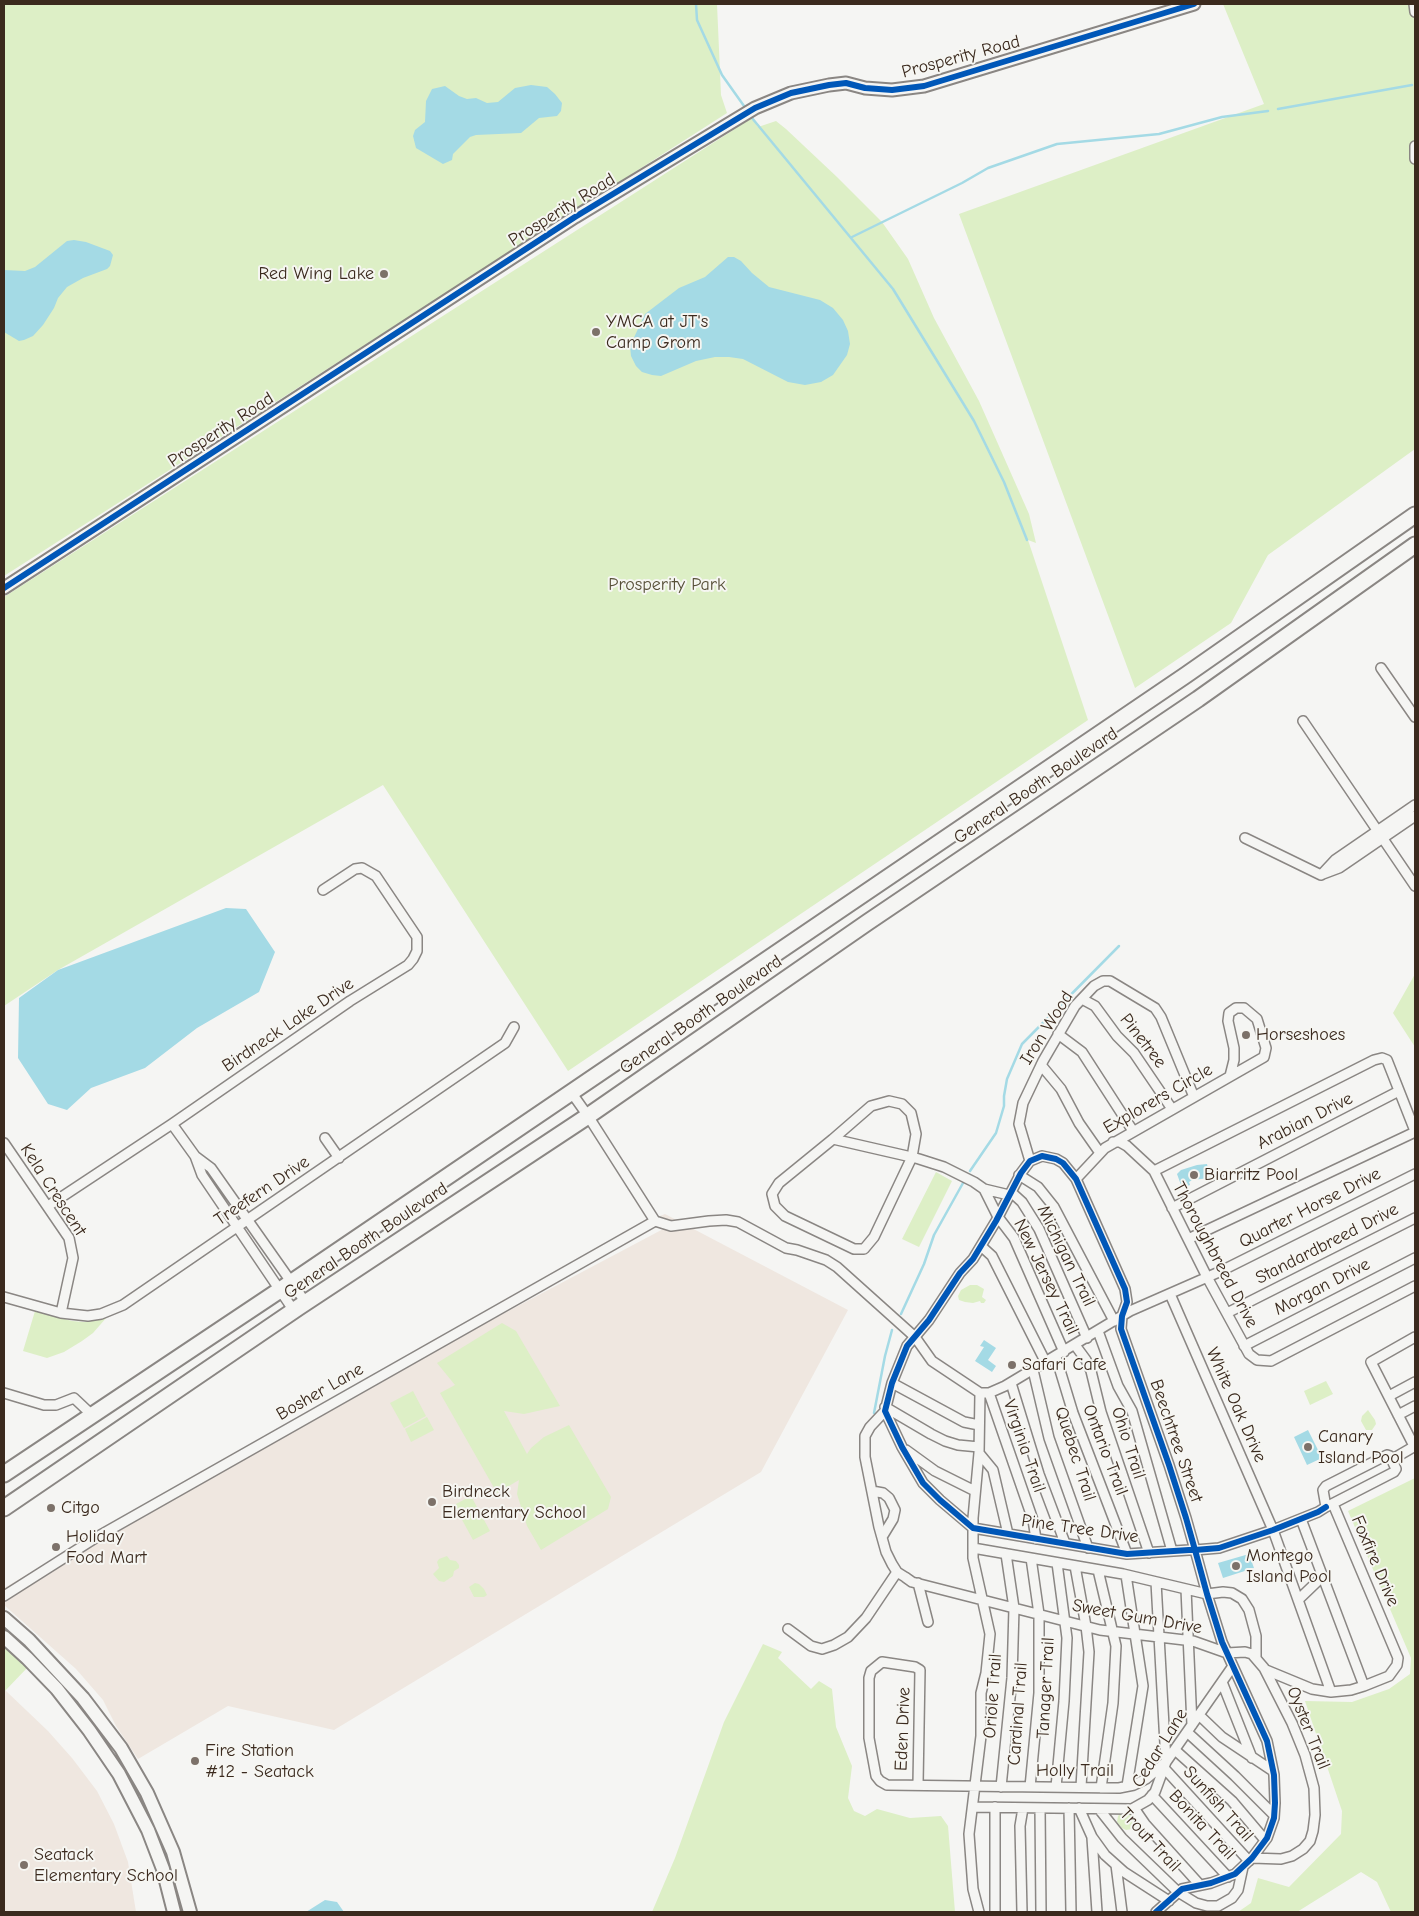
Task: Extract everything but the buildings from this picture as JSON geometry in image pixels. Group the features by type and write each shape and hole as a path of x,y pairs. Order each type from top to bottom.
{"highway":[{"name":"General Booth Boulevard","path":"4,1474 286,1286 1186,675 1415,515"},
{"name":"General Booth Boulevard","path":"4,1508 300,1307 588,1116 868,922 1198,698 1415,545"}],"main road":[{"path":"4,1618 29,1640 84,1698 121,1748 147,1793 173,1852 190,1912"},
{"path":"4,1637 57,1689 89,1730 118,1774 148,1830 163,1869 174,1912"}],"street":[{"name":"Prosperity Road","path":"4,588 575,217 755,108 791,94 829,85 846,83 865,88 892,90 924,86 1194,4"},
{"path":"1414,4 1415,12"},
{"path":"1415,146 1415,159"},
{"path":"1381,668 1415,717"},
{"path":"1303,721 1415,886"},
{"path":"1380,834 1415,805"},
{"path":"1245,838 1320,874 1335,860 1415,816"},
{"name":"Birdneck Lake Drive","path":"48,1206 172,1124 350,1001 408,965 413,959 418,951 417,937 376,876 362,868 355,869 323,890"},
{"name":"Iron Wood","path":"1030,1161 1019,1124 1023,1102 1041,1065 1075,1006 1094,986 1103,982 1110,981 1155,1008 1161,1017 1194,1097"},
{"name":"Pinetree","path":"1082,999 1095,1006 1117,1036 1134,1053 1172,1109"},
{"name":"Explorers Circle","path":"1076,1179 1113,1142 1264,1057 1266,1048 1257,1019 1244,1008 1236,1008 1229,1013 1228,1021 1234,1048 1234,1060 1230,1076"},
{"name":"Treefern Drive","path":"4,1296 61,1313 88,1316 112,1310 238,1227 505,1043 514,1026"},
{"path":"1058,1034 1082,1052 1133,1131"},
{"name":"Thoroughbreed Drive","path":"1415,1132 1387,1060 1382,1058 1374,1060 1154,1171 1244,1346 1249,1354 1257,1360 1271,1361 1415,1286"},
{"path":"1041,1065 1061,1089 1079,1123 1100,1153"},
{"name":"Arabian Drive","path":"1172,1208 1399,1091"},
{"path":"571,1092 654,1221 671,1226 718,1220 738,1222 786,1248 826,1260 837,1267 915,1337 932,1361 984,1393 979,1425 973,1558 990,1634 986,1674 981,1693 981,1736 969,1834 973,1890 979,1912"},
{"path":"889,1101 902,1104 911,1113 916,1134 912,1157 869,1244 864,1249 854,1248 785,1216 775,1206 772,1194 779,1183 833,1139 871,1106 889,1101"},
{"path":"172,1124 195,1156 202,1175 238,1227 286,1286 300,1307"},
{"path":"1188,1240 1415,1132"},
{"path":"324,1138 339,1158"},
{"path":"833,1139 912,1157 944,1167 984,1189 1010,1194"},
{"path":"1113,1142 1120,1142 1127,1146 1154,1171"},
{"name":"Kela Crescent","path":"4,1143 69,1238 73,1258 61,1313"},
{"path":"195,1156 211,1168 248,1220 300,1307"},
{"name":"Beechtree Street","path":"1030,1161 1042,1156 1056,1159 1063,1163 1076,1179 1125,1289 1127,1302 1122,1316 1121,1329 1169,1465 1226,1653 1266,1741 1273,1771 1274,1815 1265,1840 1248,1862 1235,1874 1228,1877 1200,1886 1182,1889 1156,1912"},
{"path":"788,1629 811,1646 822,1648 834,1645 848,1637 866,1618 898,1572 889,1558 882,1537 865,1457 865,1436 885,1409 892,1383 907,1346 929,1320 981,1246 1019,1175 1030,1161"},
{"name":"Quarter Horse Drive","path":"984,1393 1011,1383 1130,1311 1207,1277 1415,1174"},
{"path":"1019,1175 1038,1187 1054,1207 1114,1321"},
{"name":"New Jersey Trail","path":"984,1189 998,1217 1014,1238 1064,1352"},
{"name":"Michigan Trail","path":"1010,1194 1022,1202 1039,1229 1087,1338"},
{"name":"Standardbreed Drive","path":"1227,1313 1415,1218"},
{"name":"Bosher Lane","path":"4,1596 97,1537 654,1221"},
{"path":"981,1246 992,1256 1046,1363"},
{"name":"Morgan Drive","path":"1244,1346 1415,1258"},
{"name":"White Oak Drive","path":"1170,1294 1273,1530 1331,1692"},
{"path":"1098,1331 1118,1386 1132,1411 1172,1551"},
{"path":"1330,1506 1323,1490 1326,1486 1387,1455 1390,1456 1391,1460 1414,1446 1371,1362 1415,1337"},
{"name":"Ohio Trail","path":"1075,1345 1086,1360 1091,1371 1101,1412 1149,1553"},
{"name":"Ontario Trail","path":"1056,1357 1073,1413 1127,1554"},
{"name":"Quebec Trail","path":"1033,1370 1050,1438 1088,1548"},
{"path":"1388,1396 1415,1382"},
{"path":"892,1383 964,1422 979,1425"},
{"path":"1011,1383 1039,1474 1065,1544"},
{"path":"4,1393 44,1405 56,1405 74,1398 92,1415"},
{"name":"Virginia Trail","path":"984,1393 1033,1520 1036,1538"},
{"path":"1398,1415 1415,1406"},
{"path":"885,1409 902,1447 924,1483 940,1500 973,1528"},
{"path":"885,1409 945,1441 979,1450 993,1470 1008,1534"},
{"path":"902,1447 935,1471 975,1491"},
{"name":"Pine Tree Drive","path":"973,1528 1127,1554 1218,1548 1273,1530 1330,1506 1394,1472 1396,1469 1391,1460"},
{"path":"872,1491 882,1493 889,1498 895,1510 893,1519 882,1537"},
{"name":"Foxfire Drive","path":"1266,1670 1312,1690 1331,1692 1351,1690 1389,1676 1396,1665 1398,1658 1330,1506"},
{"path":"1301,1519 1364,1686"},
{"path":"973,1548 1126,1575 1207,1594 1223,1592 1232,1594 1242,1599 1249,1610 1256,1636 1256,1658 1245,1652 1226,1653"},
{"name":"Oriole Trail","path":"1001,1787 1012,1678 1014,1608 1006,1554"},
{"name":"Cardinal Trail","path":"1030,1787 1039,1693 1039,1614 1031,1558"},
{"name":"Tanager Trail","path":"1056,1787 1064,1701 1066,1638 1057,1562"},
{"path":"1075,1566 1089,1652 1081,1787"},
{"path":"1098,1570 1116,1646 1115,1674 1101,1788"},
{"name":"Sweet Gum Drive","path":"898,1572 912,1582 1064,1621 1112,1631 1188,1640 1226,1653"},
{"path":"1126,1575 1143,1686 1126,1786"},
{"path":"1298,1600 1323,1576"},
{"path":"1156,1582 1165,1765"},
{"path":"918,1583 928,1622"},
{"path":"1186,1589 1189,1728 1274,1815"},
{"name":"Oyster Trail","path":"1248,1862 1292,1856 1310,1841 1315,1815 1314,1788 1305,1755 1292,1723 1266,1670 1256,1658"},
{"name":"Eden Drive","path":"918,1784 920,1670 916,1667 882,1662 871,1670 869,1678 869,1738 876,1776 887,1785 975,1786"},
{"name":"Cedar Lane","path":"973,1807 1134,1808 1148,1800 1152,1795 1165,1765 1233,1666"},
{"path":"1222,1682 1252,1758"},
{"path":"1199,1715 1222,1737 1273,1771"},
{"path":"1175,1750 1232,1801 1265,1840"},
{"name":"Holly Trail","path":"975,1786 1101,1788 1126,1786 1134,1785 1146,1779 1165,1765"},
{"name":"Sunfish Trail","path":"1165,1765 1248,1862"},
{"name":"Bonita Trail","path":"1152,1795 1228,1877"},
{"path":"995,1807 995,1912"},
{"path":"1022,1912 1020,1826 1023,1808"},
{"path":"1040,1808 1041,1912"},
{"path":"1069,1808 1071,1912"},
{"path":"1079,1808 1092,1838 1105,1855 1116,1865 1169,1901"},
{"path":"1134,1808 1145,1824 1200,1886"},
{"name":"Trout Trail","path":"1100,1809 1122,1838 1178,1892"},
{"path":"1092,1838 1097,1912"},
{"path":"1178,1892 1196,1903 1207,1906 1224,1904 1238,1890 1248,1862"},
{"path":"1116,1865 1122,1912"}],"shaded area":[{"name":"Birdneck Elementary School","path":"665,1214 848,1310 761,1472 334,1730 228,1706 138,1759 116,1726 103,1700 76,1669 4,1605 4,1588 195,1477 667,1227 660,1216"},
{"path":"5,1690 48,1731 72,1758 97,1791 114,1824 128,1862 136,1912 4,1912"}],"green space":[{"path":"4,4 717,4 721,95 727,113 4,576"},
{"path":"1223,4 1415,4 1415,449 1268,555 1231,623 1135,688 959,214 1264,104"},
{"name":"Prosperity Park","path":"752,118 758,127 776,121 786,129 882,222 908,259 934,318 979,401 1029,514 1036,543 1028,540 1088,720 568,1071 383,785 58,970 4,1006 4,597"},
{"path":"1415,974 1415,1047 1393,1013"},
{"path":"936,1172 952,1181 919,1247 902,1239"},
{"path":"970,1285 977,1285 984,1289 982,1297 986,1300 984,1303 980,1301 973,1303 959,1300 958,1296 961,1290"},
{"path":"35,1311 72,1321 84,1322 107,1317 93,1333 82,1341 64,1352 47,1358 23,1351"},
{"path":"502,1323 516,1331 560,1406 524,1414 504,1411 527,1454 544,1437 569,1425 611,1497 608,1509 541,1550 527,1526 517,1494 519,1480 497,1493 440,1393 455,1385 437,1363"},
{"path":"1326,1381 1333,1394 1310,1405 1304,1391"},
{"path":"413,1391 426,1416 404,1428 390,1403"},
{"path":"1368,1410 1376,1424 1372,1430 1366,1430 1361,1421 1362,1416"},
{"path":"427,1417 434,1430 411,1442 405,1429"},
{"path":"1415,1478 1415,1912 1391,1912 1377,1882 1361,1872 1297,1912 1238,1912 1251,1903 1258,1878 1289,1887 1341,1834 1342,1811 1305,1701 1352,1702 1389,1689 1410,1674 1411,1658 1348,1511"},
{"path":"471,1496 490,1531 473,1540 454,1505"},
{"path":"447,1556 450,1560 456,1561 459,1568 454,1571 453,1576 444,1582 439,1581 433,1574 439,1568 437,1562 439,1559"},
{"path":"475,1583 484,1589 487,1595 484,1597 474,1597 469,1587"},
{"path":"763,1644 782,1652 778,1658 811,1689 819,1681 832,1689 836,1727 852,1766 848,1798 854,1811 865,1816 877,1809 910,1818 941,1816 948,1826 955,1912 652,1912 675,1858 724,1722"},
{"path":"4,1646 27,1668 4,1692"},
{"path":"1122,1812 1133,1815 1132,1829 1126,1830 1117,1822 1118,1816"}],"water":[{"path":"531,85 547,87 555,94 562,103 561,111 557,116 539,118 521,133 476,135 470,137 453,154 452,160 443,164 416,148 413,136 415,130 425,122 426,101 432,89 445,86 459,96 467,99 476,98 487,103 498,102 515,88"},
{"path":"67,241 86,242 110,251 113,255 110,266 67,287 58,298 43,325 33,336 19,341 4,332 4,270 25,271 35,267"},
{"path":"728,257 734,257 741,261 769,287 820,300 833,308 843,320 848,331 850,344 847,355 833,375 821,382 805,385 788,382 743,359 729,357 715,357 696,361 661,376 642,372 636,366 631,356 630,346 645,314 679,288 705,277"},
{"path":"226,908 246,909 275,952 259,992 197,1028 145,1068 91,1088 67,1110 48,1104 18,1058 19,998 58,970"},
{"name":"Biarritz Pool","path":"1207,1164 1210,1178 1192,1180 1188,1186 1181,1185 1177,1174 1181,1170"},
{"path":"984,1340 996,1348 988,1360 996,1366 992,1372 975,1361 984,1347 980,1346"},
{"name":"Canary Island Pool","path":"1308,1430 1322,1458 1307,1465 1294,1437"},
{"name":"Montego Island Pool","path":"1249,1554 1254,1568 1223,1578 1218,1563"},
{"path":"325,1900 337,1902 344,1912 306,1912"}],"waterway":[{"path":"696,4 697,20 722,75 744,106"},
{"path":"1278,109 1412,85"},
{"path":"852,237 962,183 988,168 1057,144 1159,134 1222,117 1268,111"},
{"path":"752,118 893,289 974,421 1004,482 1027,540"},
{"path":"970,1171 996,1133 1004,1106 1007,1079 1022,1044 1119,946"},
{"path":"901,1314 924,1264 934,1235 963,1183"},
{"path":"874,1413 892,1330"}],"cycle path":[{"path":"4,588 575,217 755,108 791,93 829,85 846,83 865,88 892,90 924,86 1194,4"},
{"path":"1156,1912 1182,1889 1211,1883 1235,1874 1252,1858 1267,1838 1274,1818 1274,1775 1267,1741 1222,1642 1207,1594 1195,1550 1186,1518 1169,1465 1121,1329 1122,1316 1127,1302 1125,1289 1076,1179 1063,1163 1056,1159 1042,1156 1030,1161 1021,1173 996,1221 973,1259 960,1273 929,1320 907,1346 892,1383 885,1411 902,1447 923,1483 973,1528 1127,1554 1195,1550 1219,1548 1273,1530 1326,1507"}],"place":[{"name":"Red Wing Lake","path":"384,274"},
{"name":"YMCA at JT's Camp Grom","path":"596,332"},
{"name":"Horseshoes","path":"1246,1035"},
{"name":"Biarritz Pool","path":"1194,1175"},
{"name":"Safari Cafe","path":"1012,1365"},
{"name":"Canary Island Pool","path":"1308,1447"},
{"name":"Birdneck Elementary School","path":"432,1502"},
{"name":"Citgo","path":"51,1508"},
{"name":"Holiday Food Mart","path":"56,1547"},
{"name":"Montego Island Pool","path":"1236,1566"},
{"name":"Fire Station #12 - Seatack","path":"195,1761"},
{"name":"Seatack Elementary School","path":"24,1865"}]}
